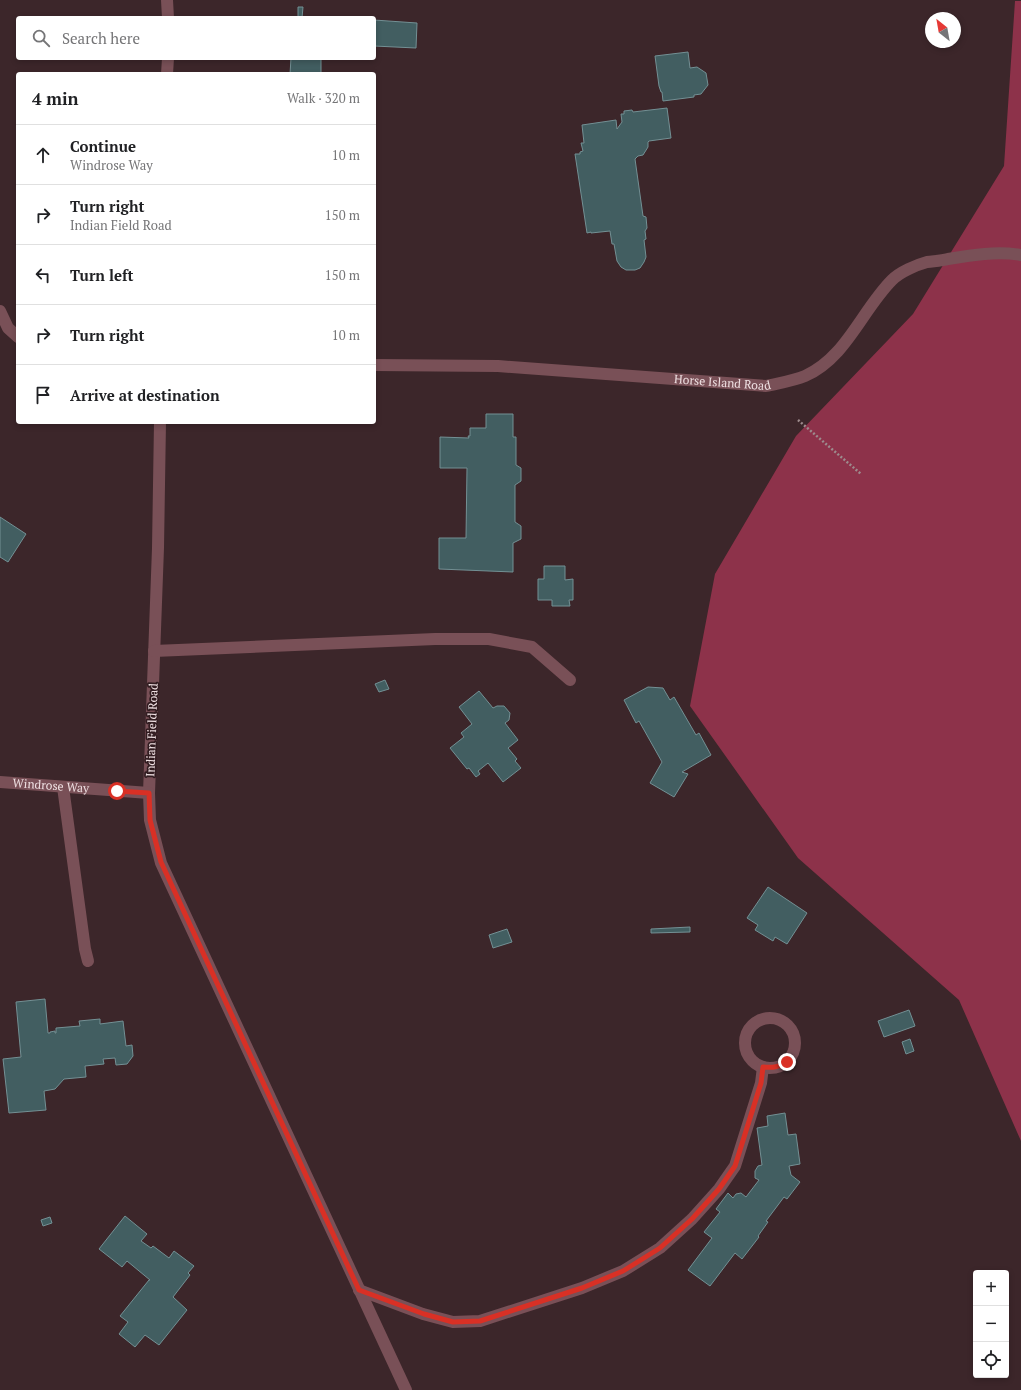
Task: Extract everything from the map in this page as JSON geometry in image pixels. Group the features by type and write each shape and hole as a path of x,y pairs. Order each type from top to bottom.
{"street":[{"path":"167,0 168,16"},
{"path":"168,60 168,72"},
{"name":"Horse Island Road","path":"376,364 498,366 766,386 805,376 822,366 836,354 880,294 893,279 913,267 927,262 979,254 1010,253 1021,255"},
{"path":"0,311 8,328 16,335"},
{"name":"Indian Field Road","path":"160,424 158,548 149,793 150,820 161,862 406,1390"},
{"path":"154,651 435,639 489,639 532,647 570,680"},
{"name":"Windrose Way","path":"0,782 149,793"},
{"path":"63,787 85,949 88,960"},
{"path":"765,1017 774,1017 789,1025 796,1040 795,1048 792,1056 787,1062 772,1068 763,1067 753,1061 746,1051 744,1042 750,1026 757,1020 765,1017"},
{"path":"359,1290 424,1314 453,1322 480,1321 575,1290 623,1271 660,1248 692,1219 719,1189 735,1166 761,1083 763,1067"}],"path":[{"path":"798,420 861,474"}],"shaded area":[{"path":"1015,1 1021,1 1021,1141 959,1000 798,858 690,706 715,574 796,436 913,314 1004,166"}],"building":[{"path":"298,7 303,7 302,16 298,16"},
{"path":"376,20 417,23 416,48 376,46"},
{"path":"688,52 690,68 697,67 706,73 708,85 701,94 694,95 694,97 663,101 662,92 659,86 655,56"},
{"path":"291,60 321,60 321,72 290,72"},
{"path":"667,108 671,138 649,141 648,147 643,155 638,156 635,159 643,216 646,217 647,228 645,231 646,239 644,240 646,257 640,268 635,270 626,270 621,267 617,261 610,231 587,233 575,154 580,154 580,152 583,151 581,143 584,143 582,125 616,120 617,129 622,122 621,114 624,114 624,111 632,110 633,112"},
{"path":"486,414 513,414 513,437 516,437 516,465 521,468 521,481 515,485 515,522 521,526 521,539 513,543 513,572 439,569 439,538 466,538 467,468 440,468 440,437 469,438 470,428 486,428"},
{"path":"0,517 26,534 8,562 0,557"},
{"path":"544,566 565,566 565,580 573,579 573,600 569,600 570,606 552,606 552,600 538,600 538,579 544,579"},
{"path":"385,680 389,689 379,692 375,684"},
{"path":"648,687 663,688 670,700 674,697 696,735 699,733 711,755 682,772 688,774 674,797 650,783 662,762 639,721 636,723 624,700"},
{"path":"479,691 493,708 497,706 504,706 510,713 509,720 505,723 518,740 508,748 517,759 515,761 521,768 503,782 488,763 478,771 480,774 476,777 469,768 467,769 450,748 464,737 461,733 472,724 459,707"},
{"path":"768,887 807,913 787,944 775,937 773,941 755,930 758,925 747,918"},
{"path":"690,927 690,932 651,933 651,929"},
{"path":"507,929 512,942 493,948 489,935"},
{"path":"45,999 48,1033 55,1031 56,1033 56,1028 80,1026 79,1021 100,1019 100,1024 123,1021 126,1046 132,1045 133,1056 127,1064 116,1065 115,1058 103,1059 104,1064 85,1066 86,1077 64,1079 55,1089 44,1091 46,1110 9,1113 3,1059 21,1057 16,1002"},
{"path":"909,1010 915,1026 884,1037 878,1021"},
{"path":"910,1039 914,1051 906,1054 902,1042"},
{"path":"785,1113 788,1135 796,1134 800,1164 789,1166 791,1175 800,1182 787,1199 784,1197 766,1221 768,1222 758,1236 759,1237 742,1259 735,1253 710,1286 688,1270 712,1238 704,1232 720,1212 716,1209 728,1193 733,1198 736,1194 741,1193 746,1197 759,1180 755,1178 755,1171 758,1166 762,1165 757,1128 768,1126 767,1116"},
{"path":"125,1216 147,1234 141,1241 151,1248 153,1246 169,1258 174,1251 194,1266 188,1273 190,1275 173,1297 187,1310 159,1345 145,1335 135,1347 119,1334 128,1322 120,1316 150,1280 127,1261 122,1267 99,1249"},
{"path":"50,1217 52,1223 43,1226 41,1220"}],"route":[{"path":"117,791 149,793 150,820 161,862 359,1290 424,1314 453,1322 480,1321 582,1288 623,1271 660,1248 692,1219 719,1189 735,1166 761,1083 763,1067 772,1068 787,1062"}]}
